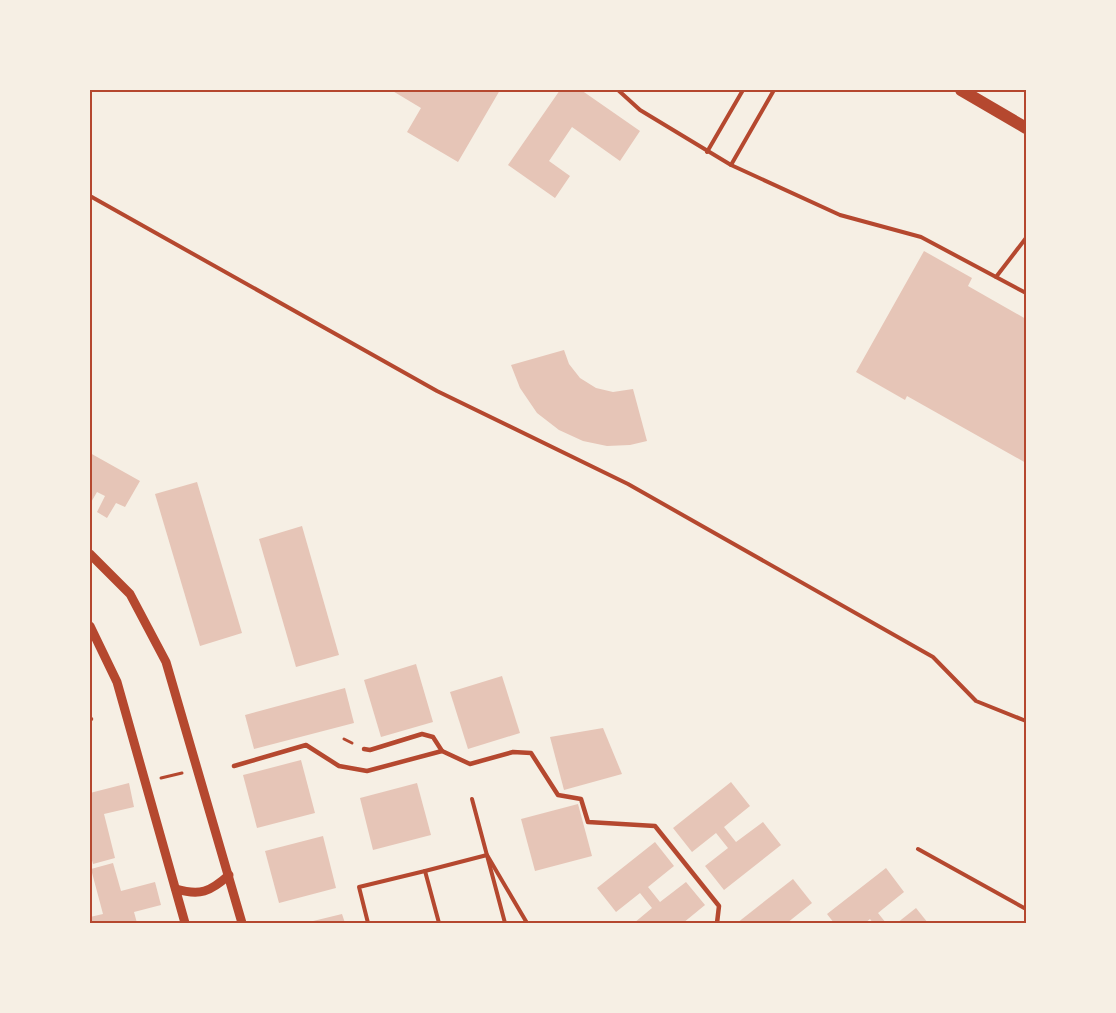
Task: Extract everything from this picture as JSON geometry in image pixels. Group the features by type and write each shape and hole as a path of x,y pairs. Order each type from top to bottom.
{"main road":[{"path":"961,90 1026,128"}],"street":[{"path":"90,554 130,594 166,662 242,923"},
{"path":"90,626 117,682 185,923"},
{"path":"364,749 370,750 422,734 433,737 442,752 470,764 513,752 531,753 558,795 581,799 588,822 655,826 719,906 717,923"},
{"path":"234,766 306,746 340,766 367,771 442,752"},
{"path":"176,889 192,893 204,891 216,886 228,875"}],"lane":[{"path":"618,90 640,110 731,165 840,215 922,237 1026,293"},
{"path":"707,152 743,90"},
{"path":"731,165 774,90"},
{"path":"90,196 437,390 628,484 933,657 976,701 1026,721"},
{"path":"996,277 1026,238"},
{"path":"472,799 505,923"},
{"path":"918,849 1026,909"},
{"path":"368,923 359,887 487,854"},
{"path":"487,854 527,923"},
{"path":"426,871 439,923"}],"building":[{"path":"391,90 500,90 458,162 407,132 421,108"},
{"path":"560,90 581,90 640,131 620,161 572,127 549,161 570,176 555,198 508,165"},
{"path":"924,251 972,278 968,286 1026,319 1026,463 907,396 905,400 856,372"},
{"path":"564,350 569,364 580,378 596,388 613,392 633,389 647,441 630,445 607,446 583,441 559,430 537,413 520,388 511,365"},
{"path":"90,453 140,481 125,507 116,503 107,518 97,512 105,496 97,492 90,504"},
{"path":"197,482 242,633 200,646 155,494"},
{"path":"302,526 339,655 296,667 259,539"},
{"path":"416,664 433,722 381,737 364,680"},
{"path":"502,676 520,733 468,749 450,692"},
{"path":"345,688 354,723 254,749 245,715"},
{"path":"603,728 622,774 564,790 550,737"},
{"path":"301,760 315,813 257,828 243,775"},
{"path":"731,782 750,806 724,827 736,842 763,822 781,845 724,890 705,866 728,848 716,833 692,852 673,828"},
{"path":"129,783 134,807 104,814 115,858 93,864 90,853 90,793"},
{"path":"417,783 431,835 373,850 360,798"},
{"path":"578,804 592,856 535,871 521,819"},
{"path":"323,836 336,888 279,903 265,851"},
{"path":"655,842 674,866 648,887 660,902 686,882 705,905 683,923 634,923 652,908 640,893 616,912 597,888"},
{"path":"113,863 121,891 155,882 161,905 134,912 137,923 90,923 90,917 103,914 91,869"},
{"path":"886,868 904,892 878,913 886,923 873,923 870,919 865,923 834,923 827,914"},
{"path":"793,879 812,903 787,923 737,923"},
{"path":"916,908 928,923 897,923"},
{"path":"342,914 345,923 309,923 309,922"}]}
